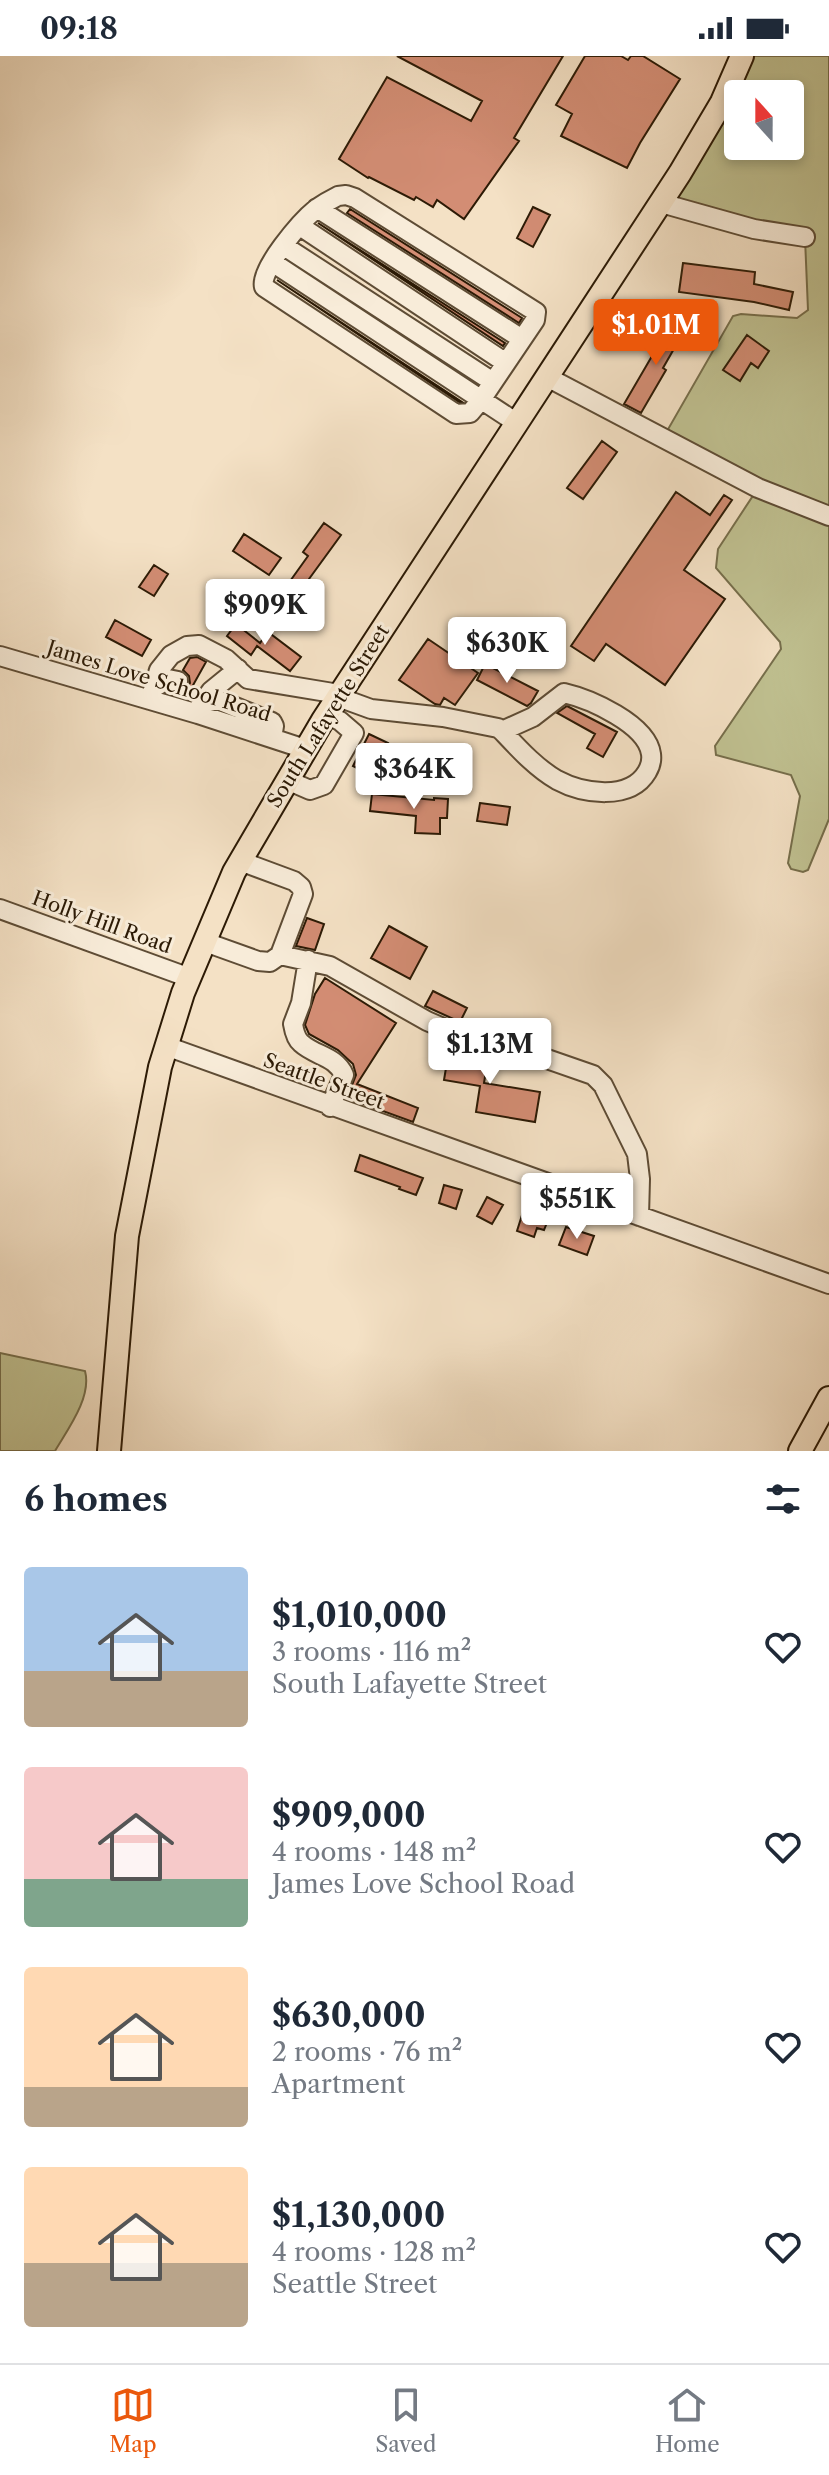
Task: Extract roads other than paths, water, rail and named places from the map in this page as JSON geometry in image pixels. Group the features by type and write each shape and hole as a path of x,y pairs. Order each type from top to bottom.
{"main road":[{"name":"South Lafayette Street","path":"109,1451 127,1236 146,1131 166,1046 190,978 240,861 334,702 661,203 722,102 742,56"},
{"path":"800,1451 829,1398"}],"street":[{"path":"338,196 350,196 537,314 470,413 456,414 267,291 262,283 272,262 317,208 338,196"},
{"path":"661,203 754,229 805,237"},
{"path":"317,208 522,339"},
{"path":"300,226 506,363"},
{"path":"284,246 493,382"},
{"path":"272,262 517,423"},
{"path":"547,377 758,488 829,516"},
{"path":"153,693 159,670 171,655 187,646 199,645 226,659 248,679 334,702 498,728 525,755 558,780 589,790 632,789 645,776 650,764 651,753 638,730 587,699 564,693 533,717 502,731"},
{"name":"James Love School Road","path":"0,656 153,693 192,697 272,738 305,749"},
{"path":"153,693 168,679 192,697 238,669"},
{"path":"287,780 310,790 324,785 354,733 340,721 334,702"},
{"path":"205,942 258,961 270,962 280,955 303,894 301,887 294,881 240,861"},
{"name":"Holly Hill Road","path":"0,909 190,978"},
{"path":"280,955 330,966 427,1021 457,1034 501,1043 593,1075 603,1085 637,1154 639,1216"},
{"path":"308,960 301,1003 293,1024 300,1043 331,1059 341,1068 344,1075 330,1107"},
{"name":"Seattle Street","path":"166,1046 829,1284"}]}
